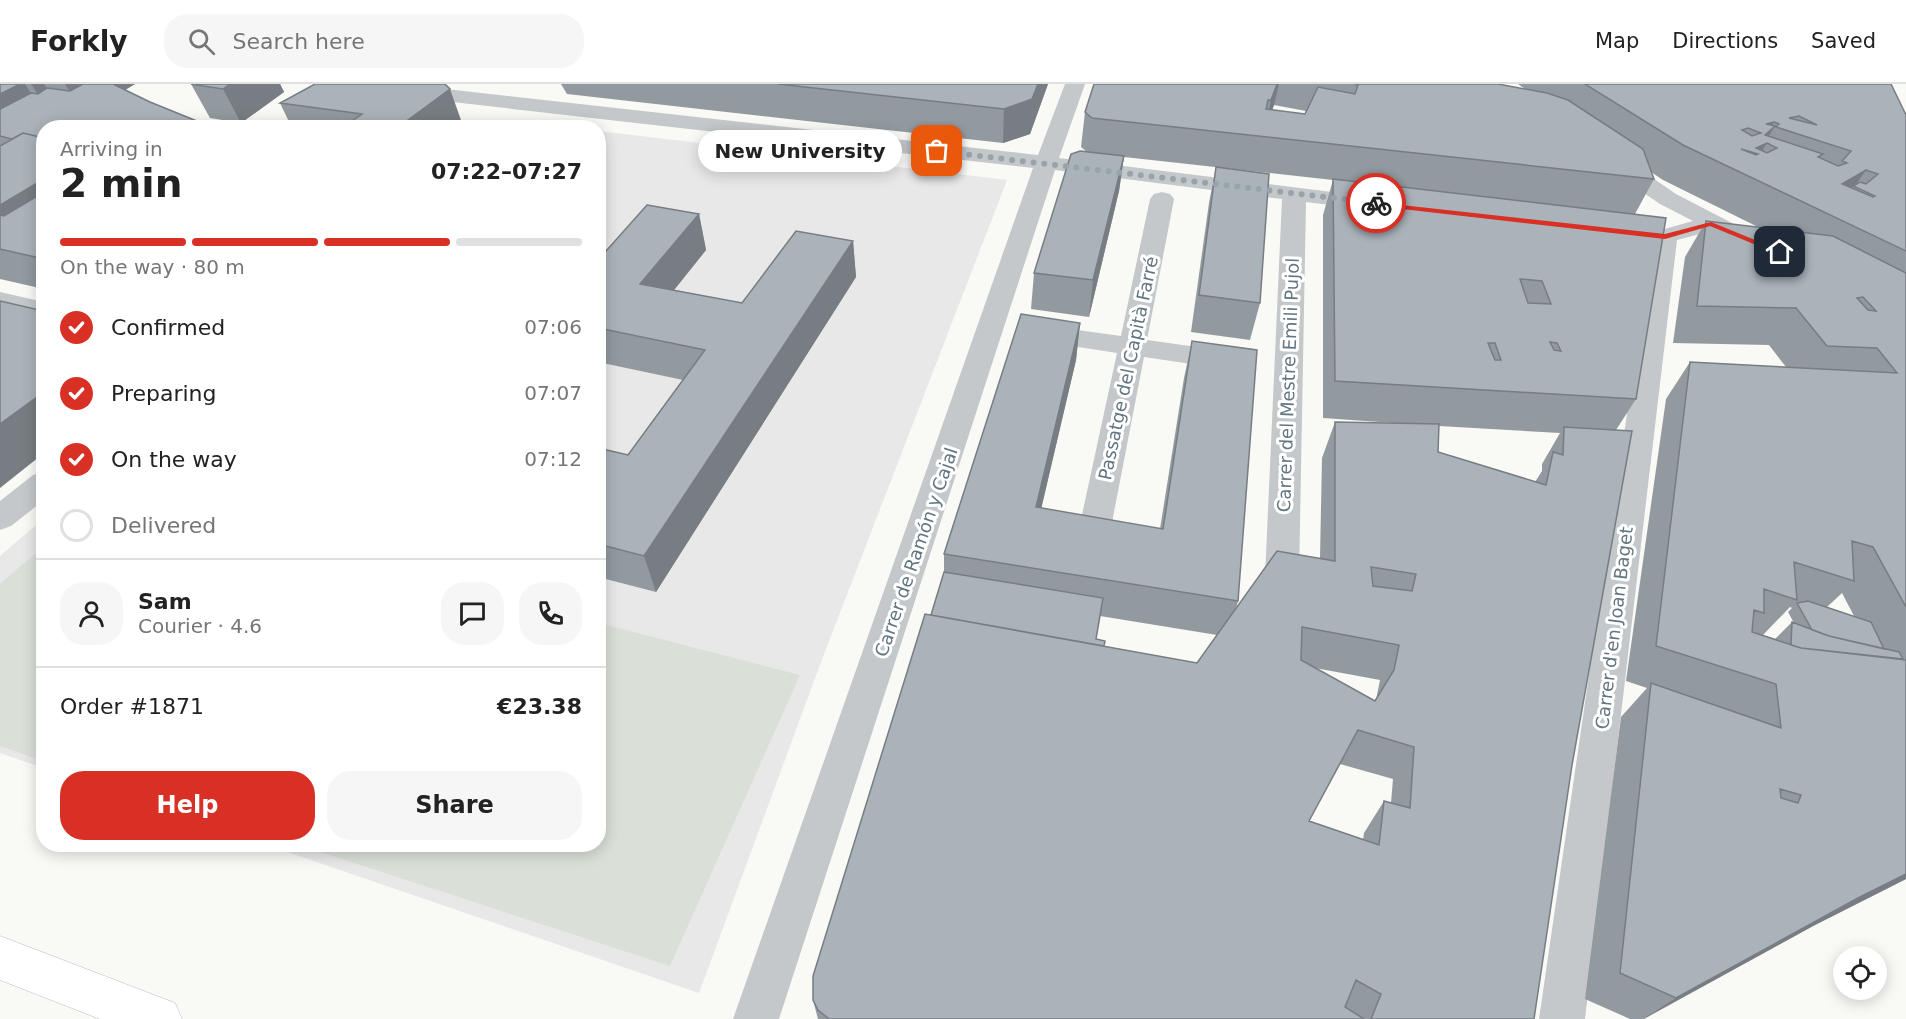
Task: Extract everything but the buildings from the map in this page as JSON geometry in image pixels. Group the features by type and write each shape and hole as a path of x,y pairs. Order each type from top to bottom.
{"main road":[{"path":"0,958 159,1019"}],"street":[{"path":"346,84 1046,163 1399,206"},
{"path":"497,120 541,84"},
{"name":"Carrer de Ramón y Cajal","path":"756,1019 993,326 1046,163 1075,84"},
{"path":"1600,153 1711,224 1740,234"},
{"name":"Carrer del Mestre Emili Pujol","path":"1282,577 1294,194"},
{"name":"Passatge del Capità Farré","path":"1093,538 1162,199"},
{"path":"1596,228 1665,236 1711,224"},
{"name":"Carrer d'en Joan Baget","path":"1562,1019 1665,236"},
{"path":"0,300 36,308"},
{"path":"993,326 1240,362"},
{"path":"0,518 36,489"}],"shaded area":[{"path":"606,132 1007,180 821,662 699,993 287,852 606,852"},
{"path":"36,525 36,766 0,753 0,556"},
{"path":"36,553 36,759 0,746 0,584"},
{"path":"606,625 800,675 670,966 320,852 606,852"}],"way so far":[{"path":"937,151 1376,203"}],"place":[{"name":"New University","path":"937,151"}],"route":[{"path":"1376,203 1665,236 1711,224 1780,252"}]}
